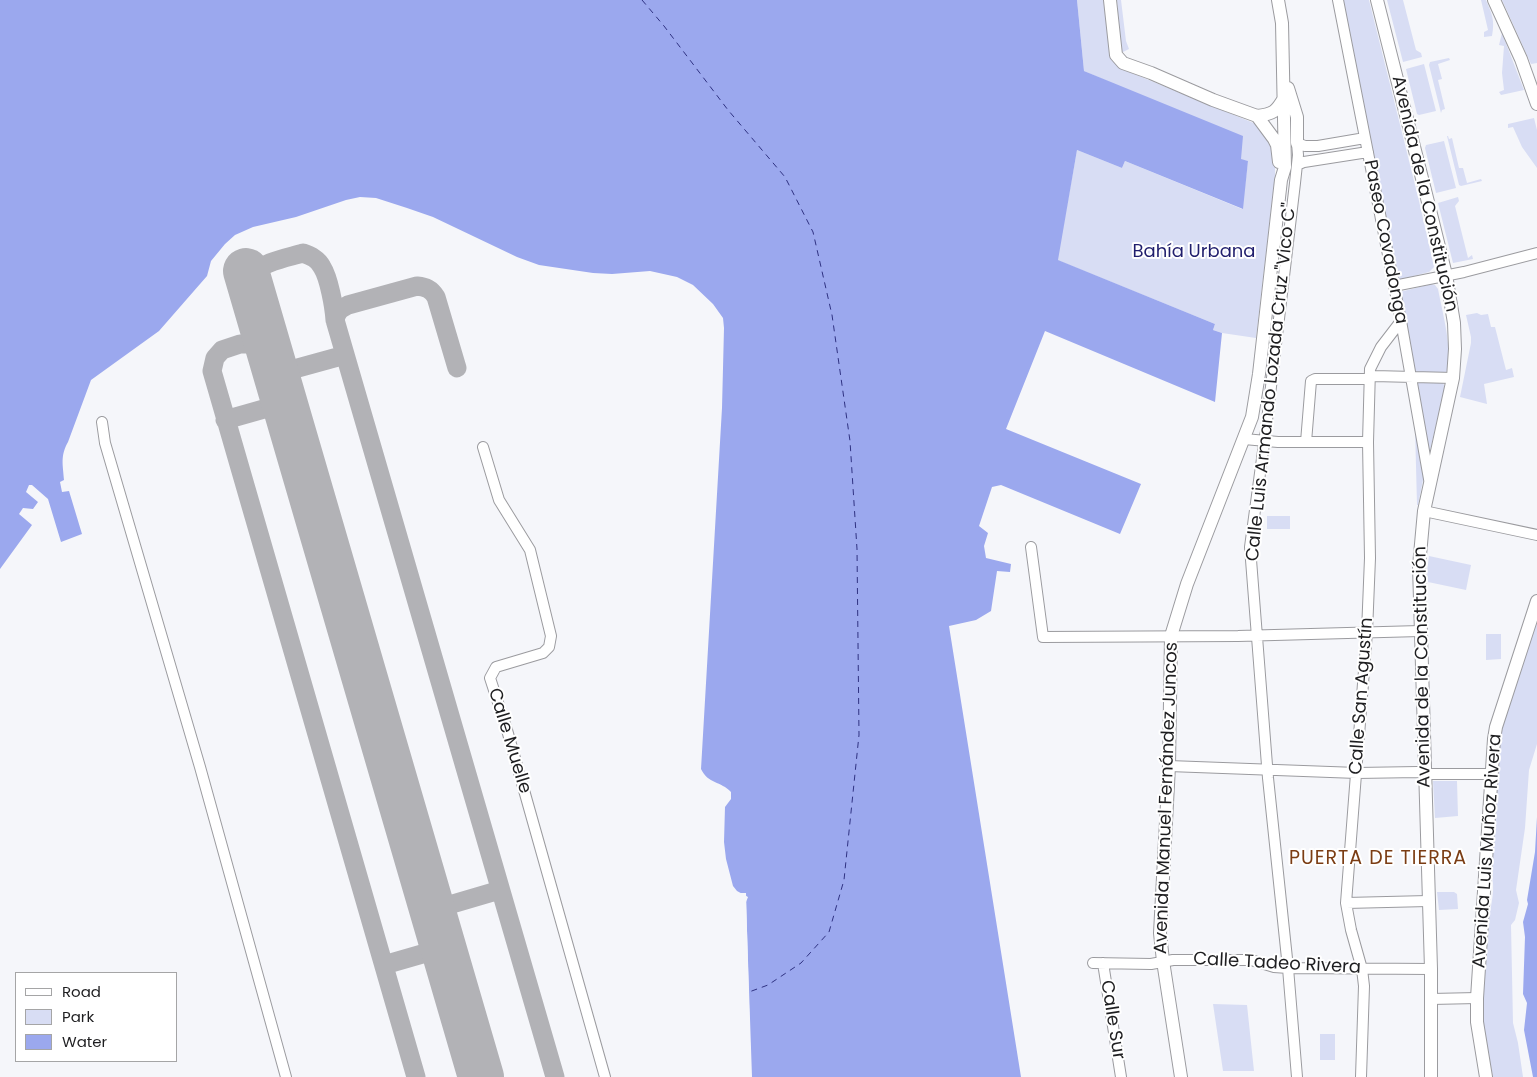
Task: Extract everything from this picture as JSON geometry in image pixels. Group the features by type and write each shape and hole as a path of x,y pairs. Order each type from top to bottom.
{"main road":[{"path":"1110,0 1116,55 1123,64 1151,73 1213,100 1257,116 1272,113 1284,98"},
{"path":"1278,0 1282,23 1284,98 1291,144"},
{"name":"Avenida de la Constitución","path":"1377,0 1446,275 1454,323 1453,378 1424,511 1419,569 1431,969 1431,1077"},
{"path":"1494,0 1521,59 1537,104"},
{"path":"1283,74 1297,117 1291,144"},
{"path":"1257,116 1277,145 1281,180"},
{"name":"Avenida Manuel Fernández Juncos","path":"1181,1077 1160,933 1169,766 1171,636 1187,584 1252,417 1259,374 1281,180 1291,144"},
{"name":"Avenida Luis Muñoz Rivera","path":"1486,1077 1477,1022 1477,998 1494,739 1496,727 1537,602"}],"street":[{"name":"Paseo Covadonga","path":"1338,0 1401,321 1430,484"},
{"path":"1257,116 1267,121 1291,144 1318,146 1365,138"},
{"path":"1291,144 1296,166 1304,162 1368,152"},
{"name":"Calle Luis Armando Lozada Cruz \"Vico C\"","path":"1296,166 1265,441 1250,547 1296,1077"},
{"path":"1394,286 1537,253"},
{"name":"Calle San Agustín","path":"1362,1077 1364,986 1362,968 1350,930 1346,903 1368,632 1370,369 1372,362 1401,321"},
{"path":"1306,442 1311,381 1314,379 1370,378 1374,376 1453,378"},
{"path":"102,422 108,452 200,767 286,1077"},
{"path":"1244,439 1368,442"},
{"name":"Calle Muelle","path":"483,446 499,500 530,550 551,636 549,647 544,653 496,667 490,678 512,748 605,1077"},
{"path":"1424,511 1537,535"},
{"path":"1031,548 1043,637 1420,631"},
{"path":"1169,766 1357,773 1492,774"},
{"path":"1346,903 1428,901"},
{"name":"Calle Tadeo Rivera","path":"1098,963 1151,964 1163,961 1251,960 1274,967 1288,968 1431,969"},
{"name":"Calle Sur","path":"1098,963 1120,1077"},
{"path":"1431,999 1477,998"}],"green space":[{"name":"Bahía Urbana","path":"1077,0 1106,0 1122,69 1256,124 1271,140 1275,159 1275,176 1256,338 1213,330 1215,324 1057,260 1077,150 1122,168 1125,161 1242,209 1248,161 1241,160 1114,84 1084,71"},
{"path":"1117,0 1121,0 1126,41 1129,49 1121,53"},
{"path":"1342,0 1369,0 1434,267 1429,272 1398,280"},
{"path":"1387,0 1403,0 1416,50 1421,53 1422,57 1403,62"},
{"path":"1481,0 1486,0 1491,13 1493,21 1492,36 1484,37 1484,32 1488,30"},
{"path":"1502,0 1537,0 1537,63 1531,64"},
{"path":"1502,33 1524,90 1501,95 1499,92 1504,90 1502,73 1504,46 1499,45"},
{"path":"1449,58 1450,60 1438,64 1442,79 1438,80 1445,109 1441,113 1429,65 1430,62"},
{"path":"1424,64 1436,111 1419,115 1417,114 1406,69"},
{"path":"1534,118 1537,130 1537,168 1522,147 1513,127 1508,128 1508,124"},
{"path":"1447,136 1449,139 1452,138 1459,168 1463,168 1467,183 1481,179 1482,181 1459,185"},
{"path":"1444,141 1456,188 1436,193 1425,148 1426,145"},
{"path":"1458,197 1459,201 1455,206 1468,258 1472,255 1473,259 1453,263 1438,203"},
{"path":"1431,284 1435,285 1438,289 1448,343 1449,355 1446,373 1415,372 1399,293"},
{"path":"1477,313 1481,315 1488,314 1491,327 1495,327 1506,370 1512,368 1514,377 1484,384 1487,404 1460,397 1471,343 1466,315"},
{"path":"1417,381 1443,383 1445,387 1428,459 1415,383"},
{"path":"1415,427 1424,475 1418,505 1417,505"},
{"path":"1267,516 1290,516 1290,529 1267,529"},
{"path":"1429,556 1471,565 1466,590 1428,582"},
{"path":"1537,614 1537,744 1529,770 1525,828 1516,890 1519,903 1515,920 1511,925 1513,1023 1523,1077 1493,1077 1485,1034 1483,1008 1487,941 1493,890 1491,873 1500,735"},
{"path":"1486,634 1501,634 1501,659 1486,660"},
{"path":"1433,781 1457,781 1458,816 1435,818"},
{"path":"1437,892 1454,892 1457,894 1458,909 1439,910"},
{"path":"1213,1004 1247,1005 1254,1071 1223,1071"},
{"path":"1320,1034 1335,1034 1335,1060 1320,1060"}],"water":[{"path":"0,0 1077,0 1084,71 1243,136 1241,159 1248,161 1243,209 1125,161 1122,168 1077,150 1058,260 1215,324 1213,330 1222,333 1215,402 1045,331 1006,429 1141,484 1120,534 1001,485 992,487 979,526 988,533 984,546 986,558 1011,564 1010,572 997,571 991,611 976,620 949,626 1021,1077 752,1077 746,902 748,897 737,891 733,886 724,842 725,807 731,799 731,792 707,777 701,769 722,408 724,328 723,318 713,304 693,285 677,277 650,271 612,274 593,273 539,265 517,257 433,217 376,198 360,197 346,200 296,217 253,227 235,235 225,244 211,261 207,276 159,331 91,380 64,452 64,480 60,482 62,492 69,491 82,534 61,542 48,499 32,485 29,485 26,492 38,502 33,509 23,508 19,514 32,525 0,569"},
{"path":"1537,817 1537,1077 1533,1077 1524,1030 1527,1003 1523,994 1525,937 1523,922 1528,904 1527,900 1535,852"}],"pier":[{"path":"737,893 746,893 751,1077 745,898"}],"ferry route":[{"path":"642,0 728,110 785,177 813,232 832,315 850,441 857,549 859,735 844,880 829,932 801,963 768,985 749,992"}],"taxiway":[{"path":"252,290 255,274 263,266 276,260 303,253 316,260 325,272 331,292 335,320 555,1077"},
{"path":"335,320 339,311 348,305 417,286 426,288 436,297 457,368"},
{"path":"270,352 253,344 240,344 222,350 215,358 212,371 416,1077"},
{"path":"276,374 345,355"},
{"path":"225,420 285,403"},
{"path":"432,910 500,890"},
{"path":"384,965 443,948"}],"runway":[{"path":"246,271 481,1077"}],"district":[{"name":"PUERTA DE TIERRA","path":"1378,859"}]}
